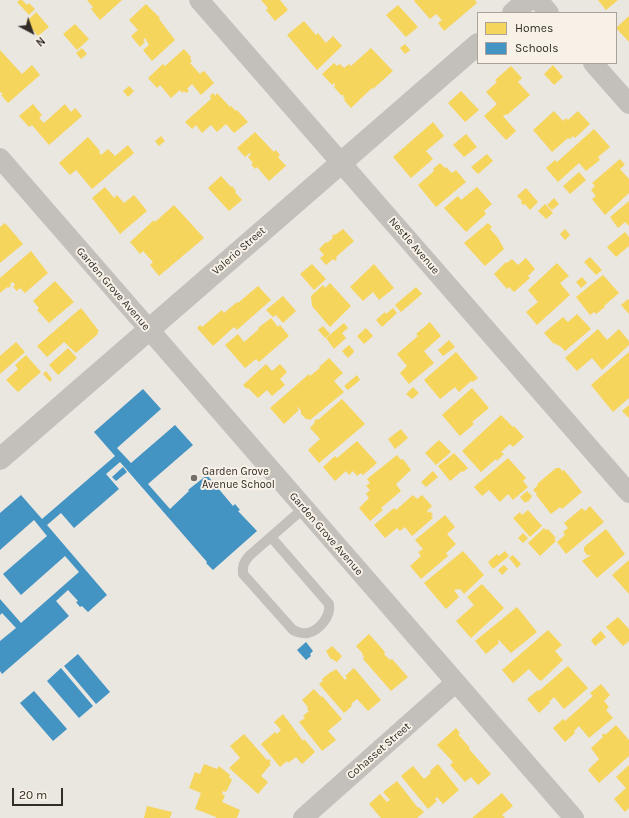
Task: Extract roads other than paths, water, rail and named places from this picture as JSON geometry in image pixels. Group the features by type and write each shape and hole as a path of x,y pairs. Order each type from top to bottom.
{"street":[{"name":"Nestle Avenue","path":"199,0 629,493"},
{"path":"514,12 528,0"},
{"path":"538,0 548,12"},
{"name":"Valerio Street","path":"0,459 477,45"},
{"path":"594,64 629,104"},
{"name":"Garden Grove Avenue","path":"0,158 455,683 574,818"},
{"name":"Cohasset Street","path":"303,818 455,683"}],"lane":[{"path":"271,537 329,604 330,610 326,620 318,628 308,633 300,633 293,630 244,574 242,569 244,562 271,537 304,508"}],"place":[{"name":"Garden Grove Avenue School","path":"194,478"}]}
